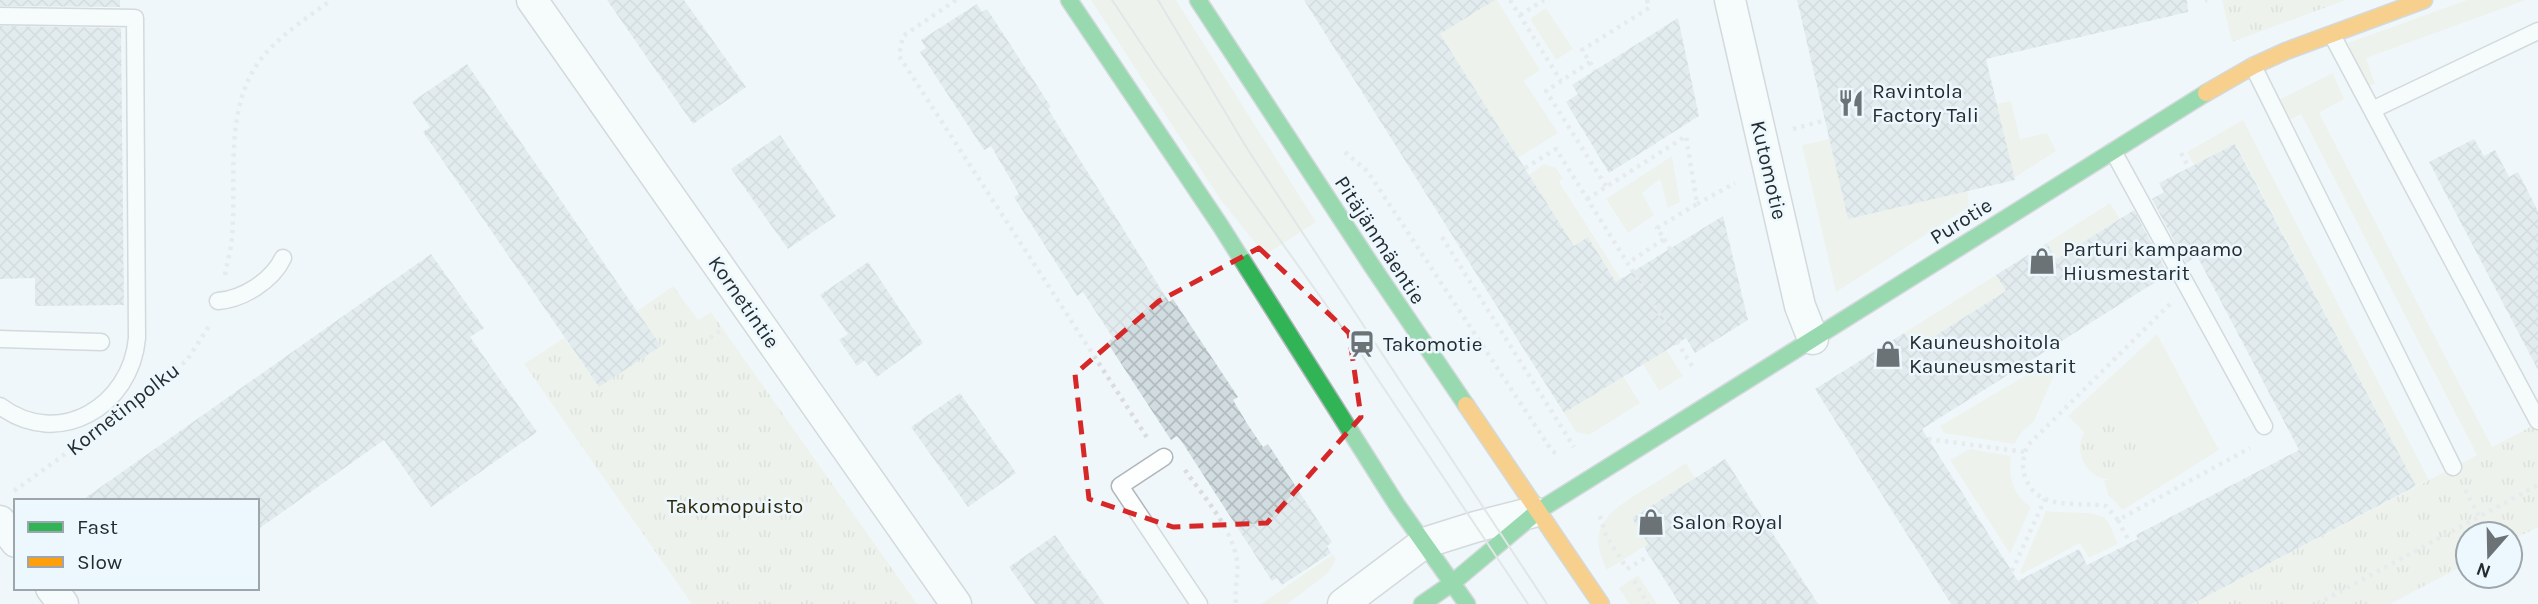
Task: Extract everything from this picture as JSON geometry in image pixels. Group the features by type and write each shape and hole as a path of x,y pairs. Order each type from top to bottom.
{"main road":[{"path":"1069,0 1220,225 1391,496 1466,604"},
{"name":"Pitäjänmäentie","path":"1198,0 1371,266 1601,604"},
{"name":"Purotie","path":"1538,511 2113,150 2253,66 2424,0"},
{"path":"1422,604 1451,584 1538,511"}],"street":[{"name":"Kornetintie","path":"532,0 956,604"},
{"name":"Kutomotie","path":"1730,0 1800,306 1812,339"},
{"path":"4,509 14,536"},
{"path":"1343,604 1424,543 1538,511"}],"lane":[{"path":"0,16 135,18 137,338 132,367 114,395 102,407 71,421 38,422 21,418 0,406"},
{"path":"2372,110 2538,32"},
{"path":"2332,34 2538,421"},
{"path":"2253,66 2453,467"},
{"path":"2113,150 2264,426"},
{"path":"218,302 232,300 249,291 276,272 283,258"},
{"path":"0,339 101,342"},
{"path":"1162,458 1120,486 1199,604"}],"path":[{"name":"Kornetinpolku","path":"144,395 187,360 211,324 232,239 234,139 245,87 260,59 289,31 331,0"},
{"path":"956,0 903,36 899,56 1162,458 1182,465 1227,530 1236,554 1239,576 1236,604"},
{"path":"1510,0 1561,81"},
{"path":"1520,15 1544,0"},
{"path":"1595,71 1582,50 1649,8 1647,0"},
{"path":"1590,62 1546,91 1606,187"},
{"path":"1792,129 1826,120"},
{"path":"1587,199 1686,136 1697,204"},
{"path":"2176,144 2189,168"},
{"path":"1525,168 1556,149 1697,373"},
{"path":"1670,249 1657,228 1735,183"},
{"path":"1442,237 1575,448"},
{"path":"1628,263 1664,239"},
{"path":"2130,543 2118,520 2106,506 2061,504 2036,495 2028,485 2022,462 2025,452 2043,428 2188,286"},
{"path":"2118,520 2270,438 2264,426"},
{"path":"1928,439 2025,452"},
{"name":"Kornetinpolku","path":"16,499 80,443"},
{"path":"2317,604 2538,485"},
{"path":"2012,571 2045,499"},
{"path":"1627,569 1650,555"}],"highlighted area":[{"path":"1259,248 1349,333 1361,417 1267,523 1173,527 1089,499 1075,374 1159,301"}],"green space":[{"path":"1091,0 1176,0 1316,222 1265,255 1220,199"},
{"path":"1480,0 1497,0 1540,70 1524,81 1558,133 1518,158 1440,34 1484,7"},
{"path":"2222,0 2346,0 2232,42"},
{"path":"2467,0 2526,0 2366,58 2375,84 2365,87 2348,43"},
{"path":"1546,8 1573,49 1556,60 1530,19"},
{"path":"2333,73 2344,99 2319,113 2492,447 2477,455 2301,114 2274,128 2264,107"},
{"path":"2011,101 2020,139 2047,133 2056,151 2014,178 1997,104"},
{"path":"2243,120 2429,480 2416,486 2236,144 2194,165 2187,152"},
{"path":"1830,139 1968,191 1969,207 1836,292 1802,145"},
{"path":"1672,156 1680,202 1668,208 1660,179 1642,193 1654,215 1628,233 1606,199"},
{"path":"1544,164 1556,168 1563,178 1559,182 1683,376 1659,391 1643,364 1640,319 1589,238 1574,246 1529,175"},
{"path":"2110,203 2120,219 2057,259 2047,243"},
{"path":"1996,275 2006,291 1914,349 1904,333"},
{"name":"Takomopuisto","path":"673,286 698,320 711,312 917,604 692,604 524,364 564,338 599,387 660,346 637,311"},
{"path":"2157,334 2219,450 2123,510 2108,495 2104,480 2115,480 2134,425 2115,418 2087,429 2085,433 2068,416"},
{"path":"2052,360 2058,366 2034,421 2014,444 1944,433 1940,426"},
{"path":"1623,376 1640,403 1589,435 1576,432 1564,413"},
{"path":"2112,416 2135,425 2144,448 2135,471 2112,480 2089,471 2080,448 2089,425"},
{"path":"2538,423 2538,527 2524,534 2524,520 2454,520 2454,570 2390,604 2192,604"},
{"path":"1970,449 2011,456 2013,484 2020,497 2031,507 2010,554 1950,460"},
{"path":"1686,463 1695,478 1632,518 1648,544 1607,570 1601,556 1599,533 1609,515"},
{"path":"2046,511 2102,516 2108,521 2118,544 2089,558 2080,543 2022,574 2020,572"},
{"path":"1333,554 1336,559 1329,572 1287,604 1261,604"},
{"path":"1638,575 1657,604 1629,604 1619,588"}],"building":[{"path":"0,0 120,0 120,7 0,6"},
{"path":"607,0 684,0 746,87 693,124"},
{"path":"1304,0 1495,0 1440,34 1574,246 1588,237 1616,282 1723,216 1748,320 1695,353 1686,338 1564,413"},
{"path":"1797,0 2187,0 2188,12 1986,59 2015,180 1848,219"},
{"path":"977,4 982,12 987,9 1051,107 1048,109 1169,302 1173,299 1238,397 1233,400 1248,425 1263,447 1268,444 1332,542 1327,546 1331,553 1282,585 1277,578 1272,581 1182,442 1177,436 1171,440 1107,342 1113,338 1083,292 1077,296 1014,197 1019,194 991,146 984,150 920,52 926,48 921,40"},
{"path":"1678,18 1699,116 1609,173 1566,102 1578,94 1572,85"},
{"path":"0,26 121,28 124,305 35,306 35,278 0,279"},
{"path":"467,64 661,346 599,387 423,132 430,127 412,102"},
{"path":"780,135 836,216 788,249 731,169"},
{"path":"2474,139 2484,156 2495,150 2509,177 2518,172 2538,211 2538,370 2429,162"},
{"path":"2235,144 2416,486 2192,604 1951,604 1815,389 1904,333 1914,349 2006,291 1996,275 2047,243 2057,259 2134,210 2168,274 1922,429 2018,581 2079,549 2087,565 2138,539 2136,535 2299,450 2197,256 2186,263 2152,199 2164,192 2159,183"},
{"path":"431,254 484,328 470,337 537,432 431,507 384,440 259,529 259,499 84,499"},
{"path":"868,262 923,343 877,377 865,360 857,366 839,340 848,334 820,295"},
{"path":"960,393 1016,473 968,507 911,427"},
{"path":"1725,459 1818,604 1680,604 1644,547 1648,544 1632,518"},
{"path":"1055,535 1104,604 1035,604 1009,567"}],"tram line":[{"path":"1112,0 1359,351 1528,604"},
{"path":"1158,0 1248,150 1547,604"}],"traffic: fast":[{"path":"1069,0 1220,225 1397,505 1467,604"},
{"path":"1198,0 1466,405"},
{"path":"1422,604 1451,584 1538,511 2206,93"}],"traffic: slow":[{"path":"2206,93 2286,51 2424,0"},
{"path":"1466,405 1601,604"}],"place":[{"name":"Ravintola Factory Tali","path":"1851,103"},
{"name":"Parturi kampaamo Hiusmestarit","path":"2042,261"},
{"name":"Takomotie","path":"1362,344"},
{"name":"Kauneushoitola Kauneusmestarit","path":"1888,354"},
{"name":"Salon Royal","path":"1651,522"}]}
